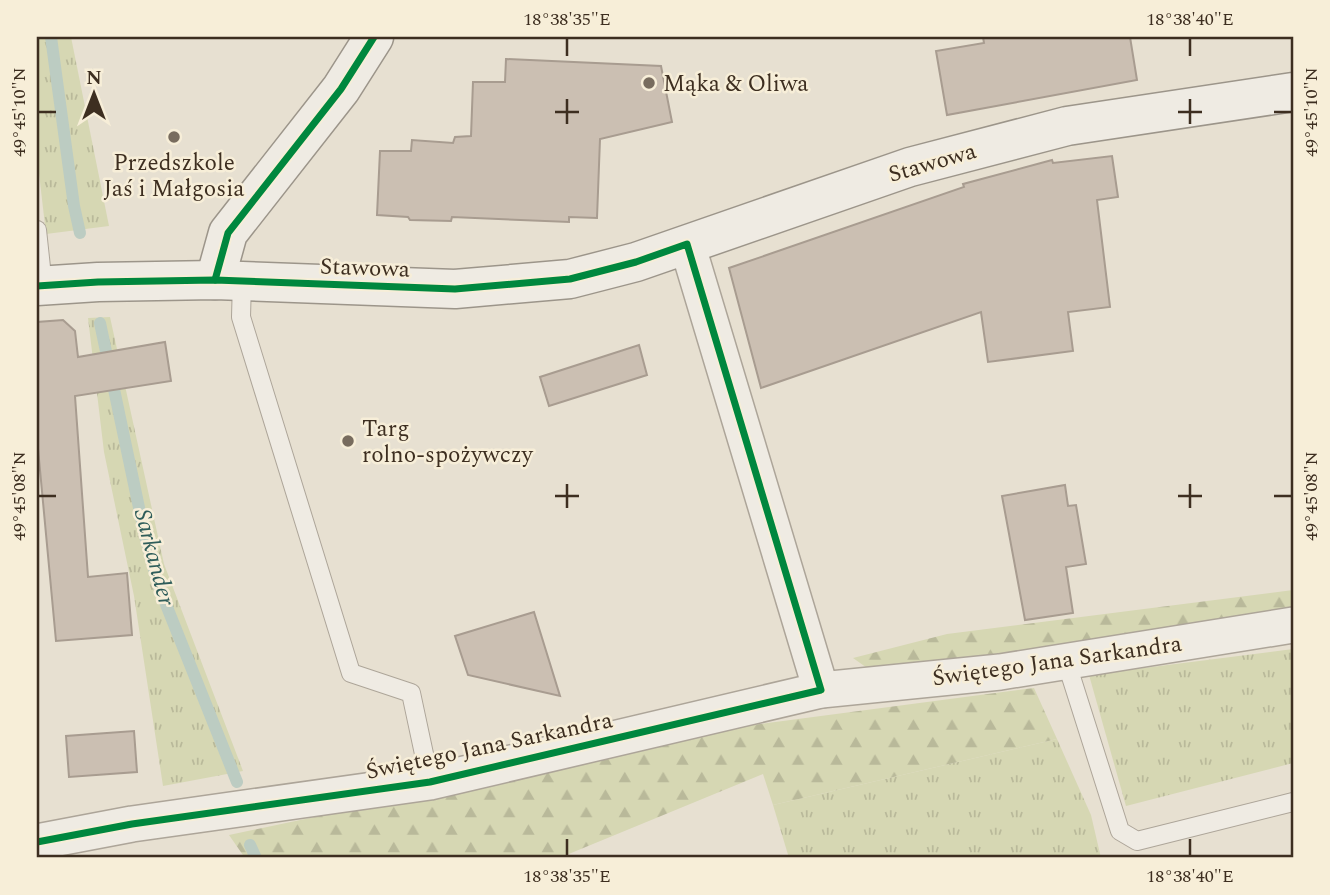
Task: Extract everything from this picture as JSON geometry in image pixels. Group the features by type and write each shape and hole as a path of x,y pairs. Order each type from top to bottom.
{"street":[{"path":"229,280 228,233 341,89 374,37"},
{"name":"Stawowa","path":"40,286 98,282 229,280 455,289 570,279 636,262 910,167 1067,126 1293,92"},
{"path":"687,244 821,690"},
{"name":"Świętego Jana Sarkandra","path":"37,842 132,824 430,782 821,690 1000,672 1293,625"}],"lane":[{"path":"37,230 40,286"},
{"path":"229,280 351,673 411,693 430,782"},
{"path":"1066,661 1119,831 1138,841 1293,802"}],"green space":[{"path":"37,37 71,37 109,226 46,234 37,156"},
{"path":"110,317 164,564 243,771 163,786 134,596 104,452 88,318"},
{"path":"1293,590 1293,614 1009,654 870,670 853,658 947,634"},
{"path":"1293,649 1293,763 1126,806 1089,675"},
{"path":"1034,688 1057,739 773,805 763,774 559,858 245,858 229,835 745,726"},
{"path":"1057,739 1091,815 1101,858 789,858 773,805"}],"building":[{"path":"983,37 1130,37 1137,80 947,115 936,51 984,43"},
{"path":"506,59 661,66 672,122 600,139 597,218 569,217 569,222 452,217 451,221 410,220 408,217 377,215 380,151 411,151 412,140 453,143 455,137 471,136 473,82 505,82"},
{"path":"1112,156 1118,197 1097,200 1110,307 1068,312 1073,351 988,362 981,312 761,388 729,268 964,187 963,184 1052,160 1053,163"},
{"path":"63,320 75,331 78,357 165,342 171,381 75,396 88,577 127,573 132,635 56,641 37,438 37,322"},
{"path":"639,345 647,375 549,406 540,377"},
{"path":"1065,485 1068,506 1076,505 1086,564 1066,567 1073,613 1025,620 1002,496"},
{"path":"534,612 560,696 468,675 455,636"},
{"path":"134,731 137,772 69,777 66,736"}],"waterway":[{"name":"Sarkander","path":"51,37 80,233"},
{"name":"Sarkander","path":"100,323 145,536 159,587 237,782"},
{"name":"Sarkander","path":"250,845 256,858"}],"cycle path":[{"path":"215,280 228,233 341,89 374,37"},
{"path":"37,286 215,280 455,289 570,279 636,262 687,244 821,690 430,782 132,824 37,842"}],"place":[{"name":"Mąka & Oliwa","path":"649,83"},
{"name":"Przedszkole Jaś i Małgosia","path":"174,137"},
{"name":"Targ rolno-spożywczy","path":"348,441"}]}
